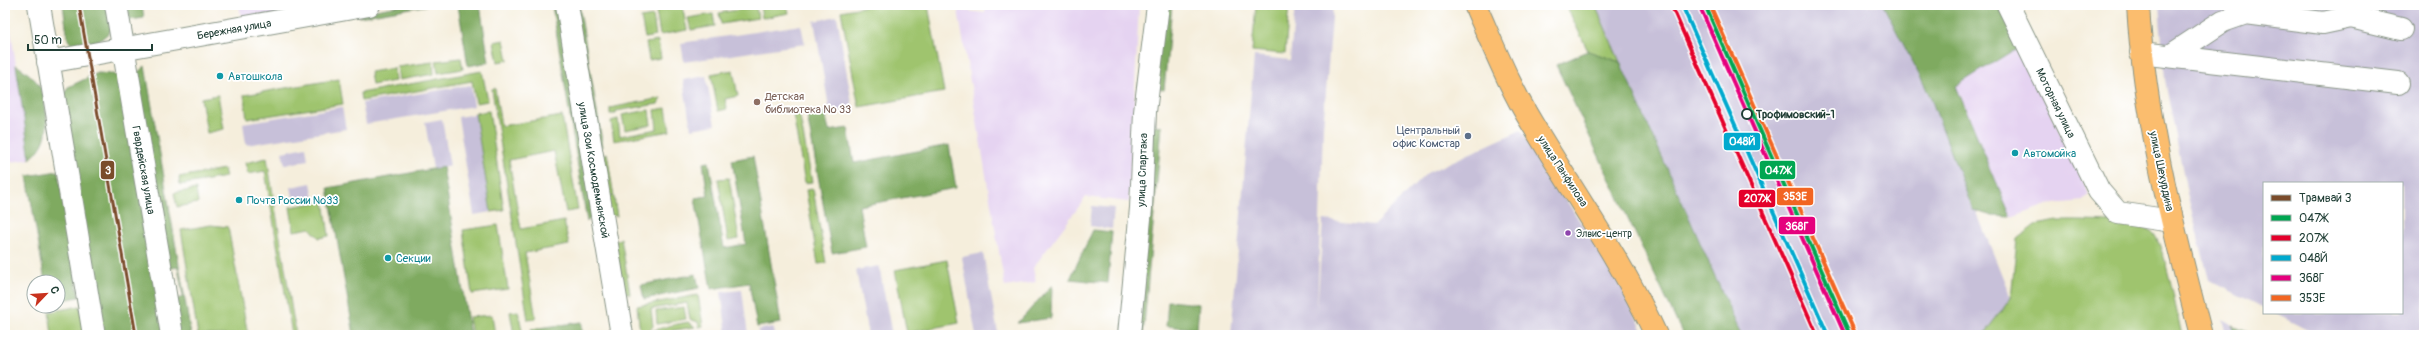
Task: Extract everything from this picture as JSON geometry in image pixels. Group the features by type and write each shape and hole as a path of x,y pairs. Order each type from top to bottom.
{"main road":[{"name":"улица Панфилова","path":"1475,5 1520,101 1592,216 1640,300 1656,335"},
{"name":"улица Шехурдина","path":"2138,5 2140,53 2172,221 2201,335"}],"street":[{"path":"39,5 94,335"},
{"name":"Гвардейская улица","path":"116,5 172,335"},
{"name":"Бережная улица","path":"48,62 369,5"},
{"name":"улица Зои Космодемьянской","path":"567,5 622,335"},
{"name":"улица Спартака","path":"1129,335 1141,208 1144,112 1158,5"},
{"name":"Моторная улица","path":"2008,5 2100,190 2118,213 2172,221"},
{"path":"2170,56 2223,21 2246,13 2323,23 2351,17 2400,29"},
{"path":"2140,53 2398,83"}],"shaded area":[{"path":"5,5 7,5 30,159 5,163"},
{"path":"239,5 335,5 242,21"},
{"path":"986,5 1139,5 1129,202 1086,197 1033,268 1036,282 1005,287 958,10 985,13"},
{"path":"1295,5 1333,5 1323,128 1317,313 1323,220 1374,225 1427,173 1521,130 1621,285 1645,335 1231,335 1254,56 1290,60"},
{"path":"1595,5 1883,5 1930,96 2011,298 1983,335 1741,335"},
{"path":"2159,5 2424,5 2424,328 2401,335 2317,335 2276,314 2403,314 2403,182 2263,182 2263,307 2209,280 2187,193 2165,80"},
{"path":"837,16 853,109 830,113 814,21"},
{"path":"801,25 805,44 684,62 681,43"},
{"path":"2020,46 2089,194 2083,201 2045,205 2011,217 1956,86"},
{"path":"706,76 715,125 691,129 683,80"},
{"path":"471,85 474,106 366,124 362,103"},
{"path":"342,107 346,129 246,145 243,123"},
{"path":"475,114 491,212 474,215 458,117"},
{"path":"442,119 450,166 433,169 425,122"},
{"path":"306,147 308,160 285,165 282,152"},
{"path":"311,183 314,198 294,202 291,187"},
{"path":"1092,206 1114,208 1112,229 1090,226"},
{"path":"983,253 998,333 976,335 962,257"},
{"path":"879,266 892,335 868,335 856,270"},
{"path":"742,290 748,335 727,335 721,292"},
{"path":"2222,320 2233,326 2254,335 2226,335"},
{"path":"773,327 774,335 759,335 758,330"}],"green space":[{"path":"63,5 110,5 112,29 100,40 74,47 68,40"},
{"path":"127,5 142,5 144,18 130,20"},
{"path":"404,5 429,5 359,17 364,12"},
{"path":"458,5 480,5 489,62 468,66"},
{"path":"552,5 561,5 595,212 587,222"},
{"path":"571,5 579,5 603,147 594,141"},
{"path":"655,5 682,5 687,30 660,35"},
{"path":"787,5 789,13 762,18 760,6"},
{"path":"872,5 928,5 944,92 859,107 841,11"},
{"path":"1162,5 1172,5 1164,90 1153,89"},
{"path":"1256,5 1289,5 1285,54 1252,51"},
{"path":"1566,5 1595,5 1620,62 1588,51"},
{"path":"1883,5 1999,5 2020,46 1956,86 2011,217 1992,216 1973,210 1930,96"},
{"path":"756,7 758,18 721,24 719,13"},
{"path":"713,14 715,26 691,30 688,18"},
{"path":"653,16 656,36 645,38 641,18"},
{"path":"504,40 508,60 498,62 494,42"},
{"path":"658,41 661,58 649,60 646,43"},
{"path":"1588,51 1620,62 1741,335 1683,335 1556,65"},
{"path":"461,58 463,69 438,73 436,61"},
{"path":"433,62 434,74 399,80 397,67"},
{"path":"16,65 34,79 40,87 45,100 47,121 46,135 36,153 30,159"},
{"path":"145,66 191,335 177,335 171,301 183,297 178,267 167,269 135,75"},
{"path":"394,68 395,81 372,85 370,72"},
{"path":"733,70 738,96 725,99 727,109 718,111 711,74"},
{"path":"482,71 488,101 476,103 472,81 361,101 360,93"},
{"path":"98,73 113,74 119,78 164,335 99,335 62,100 68,87"},
{"path":"339,79 343,104 247,119 244,95"},
{"path":"495,88 501,126 562,116 578,210 566,212 554,151 509,160 521,229 564,221 569,245 525,253 536,319 528,320 492,89"},
{"path":"218,95 224,129 207,133 201,98"},
{"path":"661,98 658,104 616,111 616,114 610,114 610,108"},
{"path":"666,108 670,131 614,141 611,121 618,119 620,136 657,129 655,110"},
{"path":"649,110 651,125 625,130 622,115"},
{"path":"489,111 504,210 491,212 475,113"},
{"path":"799,112 812,182 805,183 793,114"},
{"path":"825,112 829,131 848,128 854,163 949,145 956,188 859,206 866,247 832,253 807,115"},
{"path":"1152,125 1162,126 1143,335 1133,335"},
{"path":"607,153 617,216 609,215 600,159"},
{"path":"753,156 781,323 757,327 749,283 711,289 695,198 708,196 703,163 709,162 724,248 746,244 732,160"},
{"path":"267,158 296,335 292,335 265,171 248,174 245,163"},
{"path":"443,167 470,335 354,335 328,188"},
{"path":"224,169 226,177 180,185 179,177"},
{"path":"58,171 79,297 66,299 66,274 44,274 27,176"},
{"path":"729,178 739,239 728,241 718,179"},
{"path":"196,189 198,203 177,207 174,193"},
{"path":"813,189 826,263 818,264 806,190"},
{"path":"324,201 329,236 319,238 310,228 294,231 290,207"},
{"path":"2057,221 2119,223 2142,227 2151,231 2156,237 2161,248 2170,279 2182,335 1983,335 2011,298 2017,239 2035,225"},
{"path":"211,225 228,227 248,335 198,335 181,230"},
{"path":"498,225 508,289 472,294 463,230"},
{"path":"1093,230 1112,232 1108,283 1070,279"},
{"path":"621,238 630,294 623,291 615,242"},
{"path":"947,260 959,323 907,333 895,270"},
{"path":"696,274 699,288 644,299 641,285"},
{"path":"1052,285 1051,318 1018,323"},
{"path":"698,295 703,326 699,327 698,322 690,319 687,303 651,309 653,326 650,330 640,332 637,306"},
{"path":"1168,301 1199,304 1197,329 1166,326"},
{"path":"80,306 85,335 52,335 49,314 66,314 66,309"},
{"path":"684,307 686,319 657,324 656,311"},
{"path":"518,311 523,335 514,335 510,312"},
{"path":"492,315 495,335 472,335 469,317"},
{"path":"582,322 582,335 532,335 531,329"},
{"path":"688,322 695,327 641,335 663,327"},
{"path":"2233,326 2254,335 2235,335"}],"tram line":[{"name":"3","path":"79,5 136,335"}],"transit line":[{"name":"048Й","path":"1682,5 1827,333"},
{"name":"047Ж","path":"1705,5 1850,335"},
{"name":"353Е","path":"1710,5 1855,333"},
{"name":"207Ж","path":"1672,7 1817,335"},
{"name":"368Г","path":"1700,7 1845,335"}],"place":[{"name":"Автошкола","path":"220,76"},
{"name":"Детская библиотека № 33","path":"757,102"},
{"name":"Трофимовский-1","path":"1747,114"},
{"name":"Центральный офис Комстар","path":"1468,136"},
{"name":"Автомойка","path":"2015,153"},
{"name":"Почта России №33","path":"239,200"},
{"name":"Элвис-центр","path":"1568,233"},
{"name":"Секции","path":"388,258"}]}
